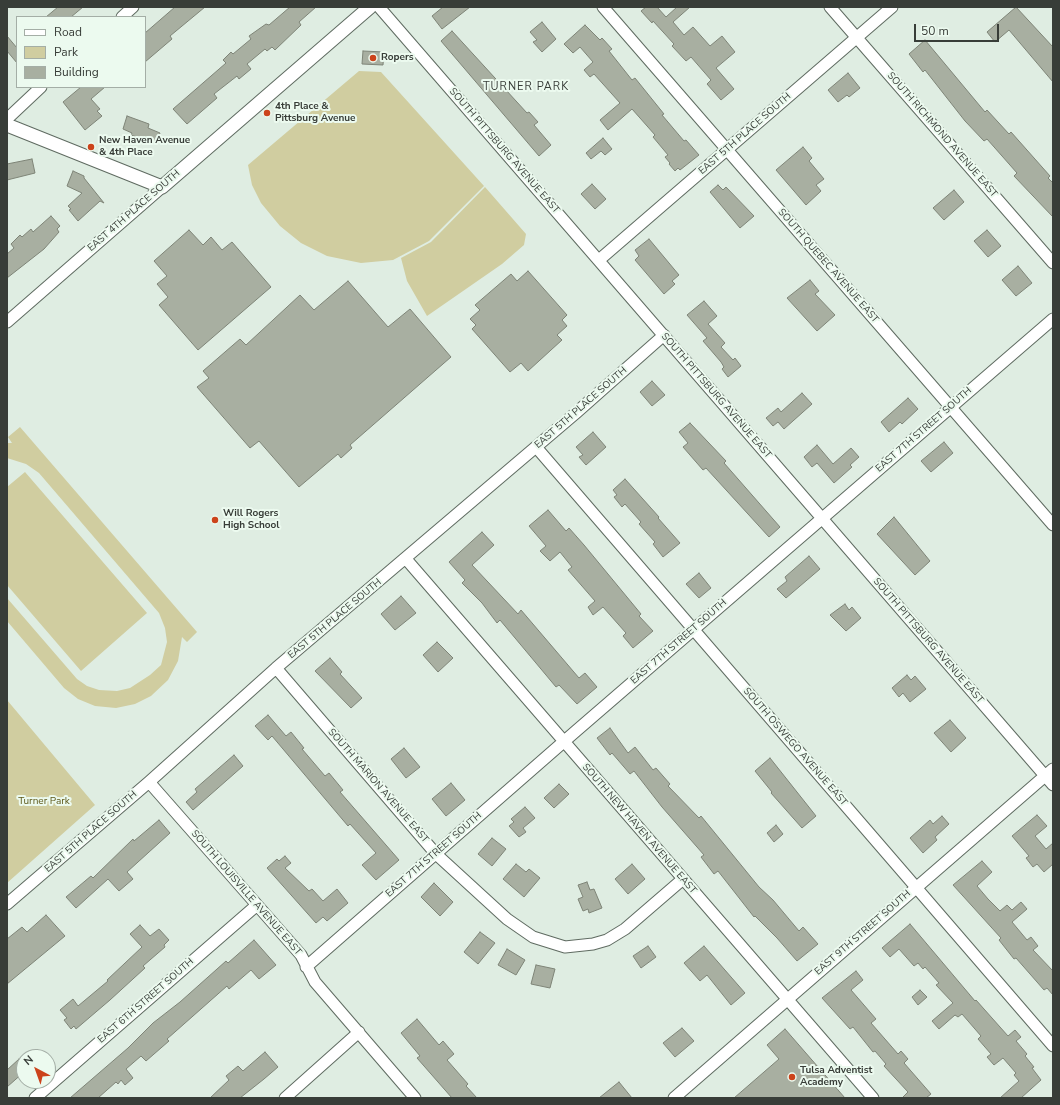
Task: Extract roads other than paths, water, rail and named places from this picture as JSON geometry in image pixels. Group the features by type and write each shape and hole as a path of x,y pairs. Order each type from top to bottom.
{"street":[{"path":"123,16 133,7"},
{"name":"EAST 4TH PLACE SOUTH","path":"7,322 370,7"},
{"name":"SOUTH PITTSBURG AVENUE EAST","path":"379,7 822,518 1049,773 1053,785"},
{"name":"SOUTH QUEBEC AVENUE EAST","path":"603,7 1053,525"},
{"name":"SOUTH RICHMOND AVENUE EAST","path":"830,7 1053,263"},
{"name":"EAST 5TH PLACE SOUTH","path":"599,260 892,7"},
{"path":"7,119 40,88"},
{"path":"7,125 162,187"},
{"name":"EAST 7TH STREET SOUTH","path":"306,967 564,741 1053,318"},
{"name":"EAST 5TH PLACE SOUTH","path":"7,904 149,782 276,668 406,559 664,335"},
{"name":"SOUTH OSWEGO AVENUE EAST","path":"536,447 1053,1046"},
{"name":"SOUTH NEW HAVEN AVENUE EAST","path":"406,559 683,880 874,1098"},
{"name":"SOUTH MARION AVENUE EAST","path":"276,668 436,854 520,930 533,937 565,948 593,944 607,940 625,929 683,880"},
{"name":"EAST 9TH STREET SOUTH","path":"674,1098 1049,773"},
{"name":"SOUTH LOUISVILLE AVENUE EAST","path":"149,782 301,956 315,982 416,1098"},
{"name":"EAST 6TH STREET SOUTH","path":"35,1098 257,905"},
{"path":"285,1098 359,1032"}],"place":[{"name":"Ropers","path":"373,58"},
{"name":"4th Place & Pittsburg Avenue","path":"267,113"},
{"name":"New Haven Avenue & 4th Place","path":"91,147"},
{"name":"Will Rogers High School","path":"215,520"},
{"name":"Tulsa Adventist Academy","path":"792,1077"}],"district":[{"name":"TURNER PARK","path":"526,87"}],"park label":[{"name":"Turner Park","path":"44,802"}]}
